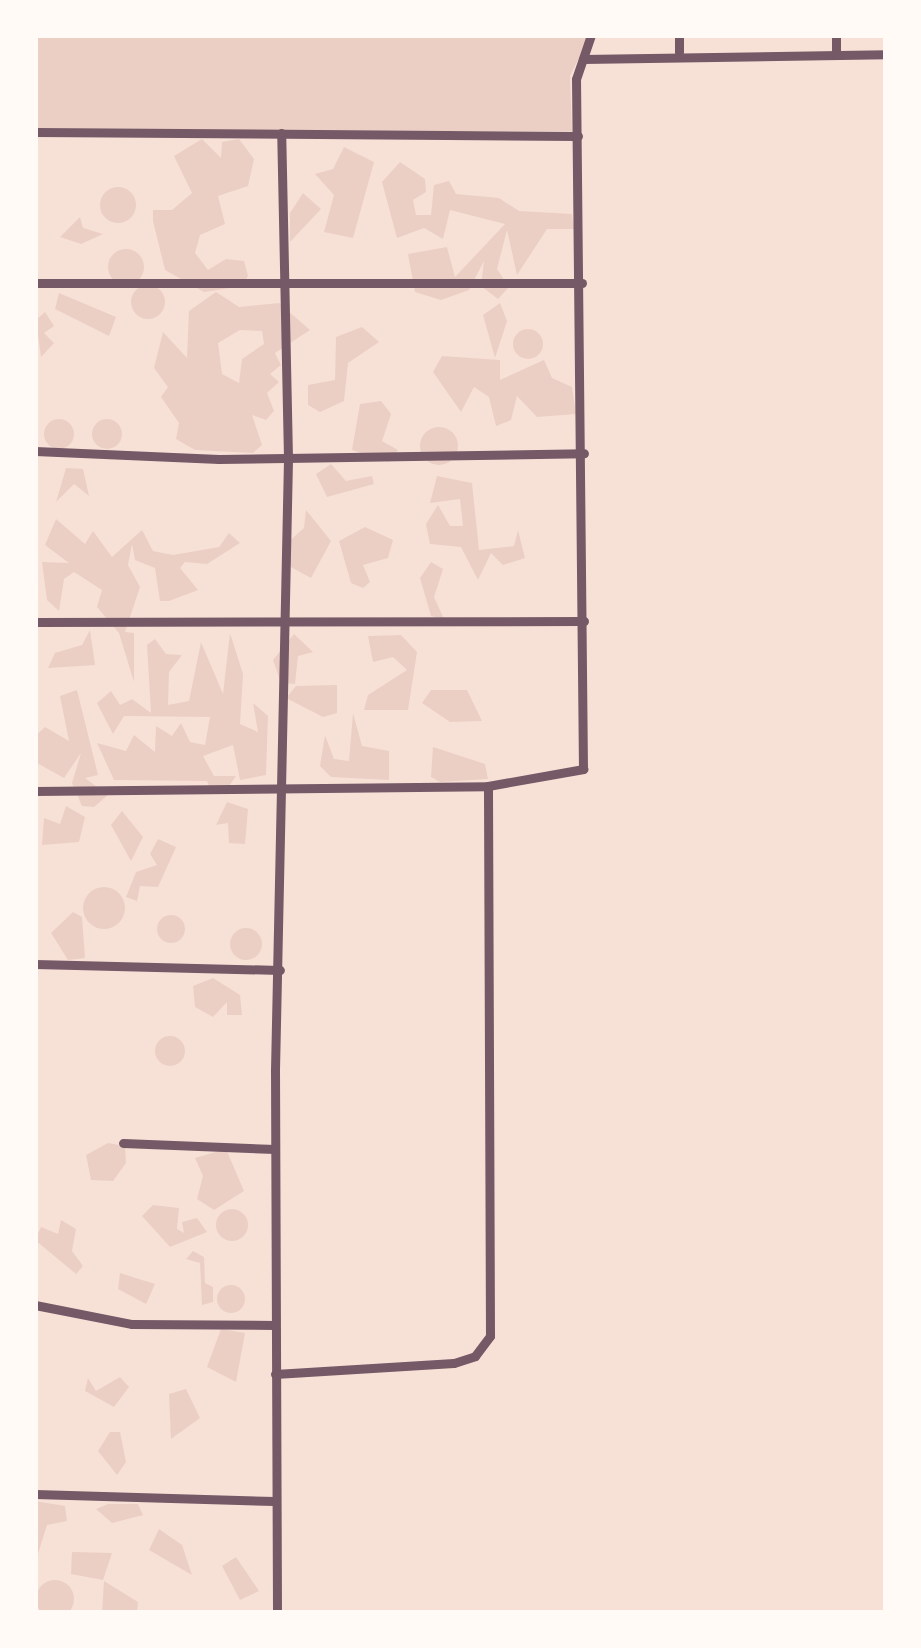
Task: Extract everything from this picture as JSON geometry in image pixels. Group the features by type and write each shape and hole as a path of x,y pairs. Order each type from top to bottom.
{"street":[{"path":"35,791 488,786 583,770 584,453 578,136 583,59 591,35"},
{"path":"678,52 679,35"},
{"path":"836,35 836,54"},
{"path":"583,59 678,52 886,54"},
{"path":"35,132 578,136"},
{"path":"278,1613 274,1501 275,1150 288,458 280,133"},
{"path":"35,283 582,283"},
{"path":"35,451 288,458 584,453"},
{"path":"35,622 287,629 584,622"},
{"path":"275,1374 454,1363 490,1336 488,786"},
{"path":"35,964 280,970"},
{"path":"122,1143 275,1150"},
{"path":"35,1305 132,1324 275,1325"},
{"path":"35,1494 274,1501"}],"shaded area":[{"path":"35,35 590,35 570,76 572,131 35,131"},
{"path":"202,139 221,158 222,142 239,139 254,159 248,186 218,196 225,224 200,235 195,253 208,270 226,259 244,261 248,276 243,286 204,292 165,270 153,221 153,210 172,210 192,193 174,156"},
{"path":"344,147 374,162 353,238 324,232 334,195 315,174 333,169"},
{"path":"400,162 425,179 426,192 413,200 416,215 431,215 434,185 449,181 456,194 499,198 519,211 572,214 574,229 547,229 517,275 507,230 497,269 509,287 498,299 481,286 484,261 469,290 441,300 415,292 408,254 447,247 455,277 505,224 450,210 443,239 424,228 397,238 382,182"},
{"path":"118,187 131,192 136,205 131,218 118,223 105,218 100,205 105,192"},
{"path":"303,193 321,209 290,242 290,213"},
{"path":"80,217 83,228 103,234 81,244 60,237"},
{"path":"126,249 139,254 144,267 139,280 126,285 113,280 108,267 113,254"},
{"path":"148,285 160,290 165,302 160,314 148,319 136,314 131,302 136,290"},
{"path":"216,292 239,307 279,303 310,330 275,353 281,365 270,374 279,382 267,393 274,411 266,420 252,415 262,445 253,453 195,450 176,439 179,423 161,397 168,387 154,368 163,332 187,358 189,311","holes":["240,330 262,331 264,344 242,359 239,383 222,374 218,343"]},
{"path":"59,293 116,317 109,336 55,309"},
{"path":"500,303 507,321 495,358 483,315"},
{"path":"45,312 54,326 44,333 54,343 41,357 36,320"},
{"path":"362,327 379,342 348,363 344,401 320,412 308,405 308,385 335,380 336,337"},
{"path":"528,329 542,338 543,344 534,358 528,359 514,350 513,344 522,330"},
{"path":"442,356 500,360 500,380 544,360 552,378 572,387 576,414 537,417 517,396 511,420 496,426 489,397 474,387 461,412 433,372"},
{"path":"381,401 391,414 382,441 398,450 389,462 352,450 360,404"},
{"path":"59,419 70,423 74,434 70,445 59,449 48,445 44,434 48,423"},
{"path":"107,419 118,423 122,434 118,445 107,449 96,445 92,434 96,423"},
{"path":"439,427 452,433 458,446 452,459 439,465 426,459 420,446 426,433"},
{"path":"331,464 346,481 372,476 374,484 327,497 316,474"},
{"path":"66,468 83,469 89,496 74,484 56,502"},
{"path":"437,476 472,483 479,550 514,546 518,530 525,558 503,565 491,553 478,580 461,547 430,544 426,524 438,505 450,526 463,526 460,499 430,503"},
{"path":"306,510 331,541 311,578 287,565 287,543 304,528"},
{"path":"56,519 85,544 93,531 112,557 142,530 153,551 173,555 219,547 229,533 240,543 207,564 185,562 180,568 198,590 169,601 160,601 155,568 135,560 132,544 128,565 140,587 125,632 134,633 134,682 119,633 97,607 102,590 74,572 64,579 59,611 47,600 42,562 69,563 45,545"},
{"path":"365,527 393,540 388,558 363,565 370,582 363,588 351,583 339,541"},
{"path":"431,562 443,569 434,597 444,619 431,616 420,578"},
{"path":"90,630 95,665 48,668 55,653 82,645"},
{"path":"230,633 243,674 240,724 258,732 253,703 268,716 266,775 240,780 233,745 203,756 214,776 236,776 225,792 212,793 207,781 114,780 97,743 126,751 134,735 155,752 156,726 172,736 181,723 190,742 205,745 210,717 124,716 113,734 97,703 111,691 120,705 132,699 151,713 147,645 155,639 166,654 182,655 169,672 168,705 189,701 201,642 223,694"},
{"path":"294,634 313,652 298,656 295,684 281,683 273,660"},
{"path":"401,635 417,652 408,710 364,710 368,695 407,670 393,657 373,662 368,636"},
{"path":"337,685 337,713 323,717 286,698 296,686"},
{"path":"77,690 98,775 85,778 108,795 94,807 82,806 72,783 81,753 64,778 35,762 35,736 45,727 69,741 60,696"},
{"path":"431,690 467,690 482,721 450,722 422,703"},
{"path":"353,713 362,746 389,751 389,780 331,777 320,766 325,735 334,759 349,761"},
{"path":"433,747 485,764 488,779 440,782 431,777"},
{"path":"227,802 248,809 245,844 229,843 228,823 216,825"},
{"path":"66,806 85,817 79,842 42,845 44,818 60,824"},
{"path":"122,811 143,837 131,861 111,825"},
{"path":"158,839 176,847 158,887 140,886 137,901 126,897 136,872 157,865 150,854"},
{"path":"104,887 119,893 125,908 119,923 104,929 89,923 83,908 89,893"},
{"path":"73,912 82,917 85,958 68,960 51,933"},
{"path":"171,915 181,919 185,929 181,939 171,943 161,939 157,929 161,919"},
{"path":"246,928 257,933 262,944 257,955 246,960 235,955 230,944 235,933"},
{"path":"213,978 240,995 242,1015 227,1015 227,1002 213,1017 195,1007 193,986"},
{"path":"170,1036 180,1041 185,1051 180,1061 170,1066 160,1061 155,1051 160,1041"},
{"path":"108,1143 125,1146 126,1163 113,1181 91,1180 86,1155"},
{"path":"226,1149 244,1191 214,1210 197,1199 203,1176 195,1158"},
{"path":"153,1205 179,1208 177,1229 184,1233 182,1222 197,1218 207,1232 170,1247 142,1216"},
{"path":"232,1209 243,1214 248,1225 243,1236 232,1241 221,1236 216,1225 221,1214"},
{"path":"61,1220 76,1229 72,1251 83,1266 76,1274 35,1240 41,1227 58,1234"},
{"path":"193,1251 204,1257 205,1283 213,1287 213,1302 202,1305 200,1263 186,1259"},
{"path":"120,1273 155,1284 146,1304 118,1289"},
{"path":"231,1285 241,1289 245,1299 241,1309 231,1313 221,1309 217,1299 221,1289"},
{"path":"221,1329 245,1333 236,1382 207,1367"},
{"path":"120,1377 129,1387 114,1407 85,1391 88,1378 96,1391"},
{"path":"186,1389 200,1418 171,1439 169,1394"},
{"path":"110,1432 120,1432 126,1462 117,1475 98,1451"},
{"path":"35,1501 65,1506 67,1521 47,1525 36,1560"},
{"path":"108,1504 138,1504 143,1515 112,1523 96,1509"},
{"path":"159,1529 182,1545 192,1575 149,1550"},
{"path":"72,1552 112,1553 103,1580 71,1574"},
{"path":"236,1557 259,1591 240,1600 222,1566"},
{"path":"55,1580 69,1585 74,1599 69,1613 55,1618 41,1613 36,1599 41,1585"},
{"path":"104,1581 138,1602 137,1613 102,1613"}]}
